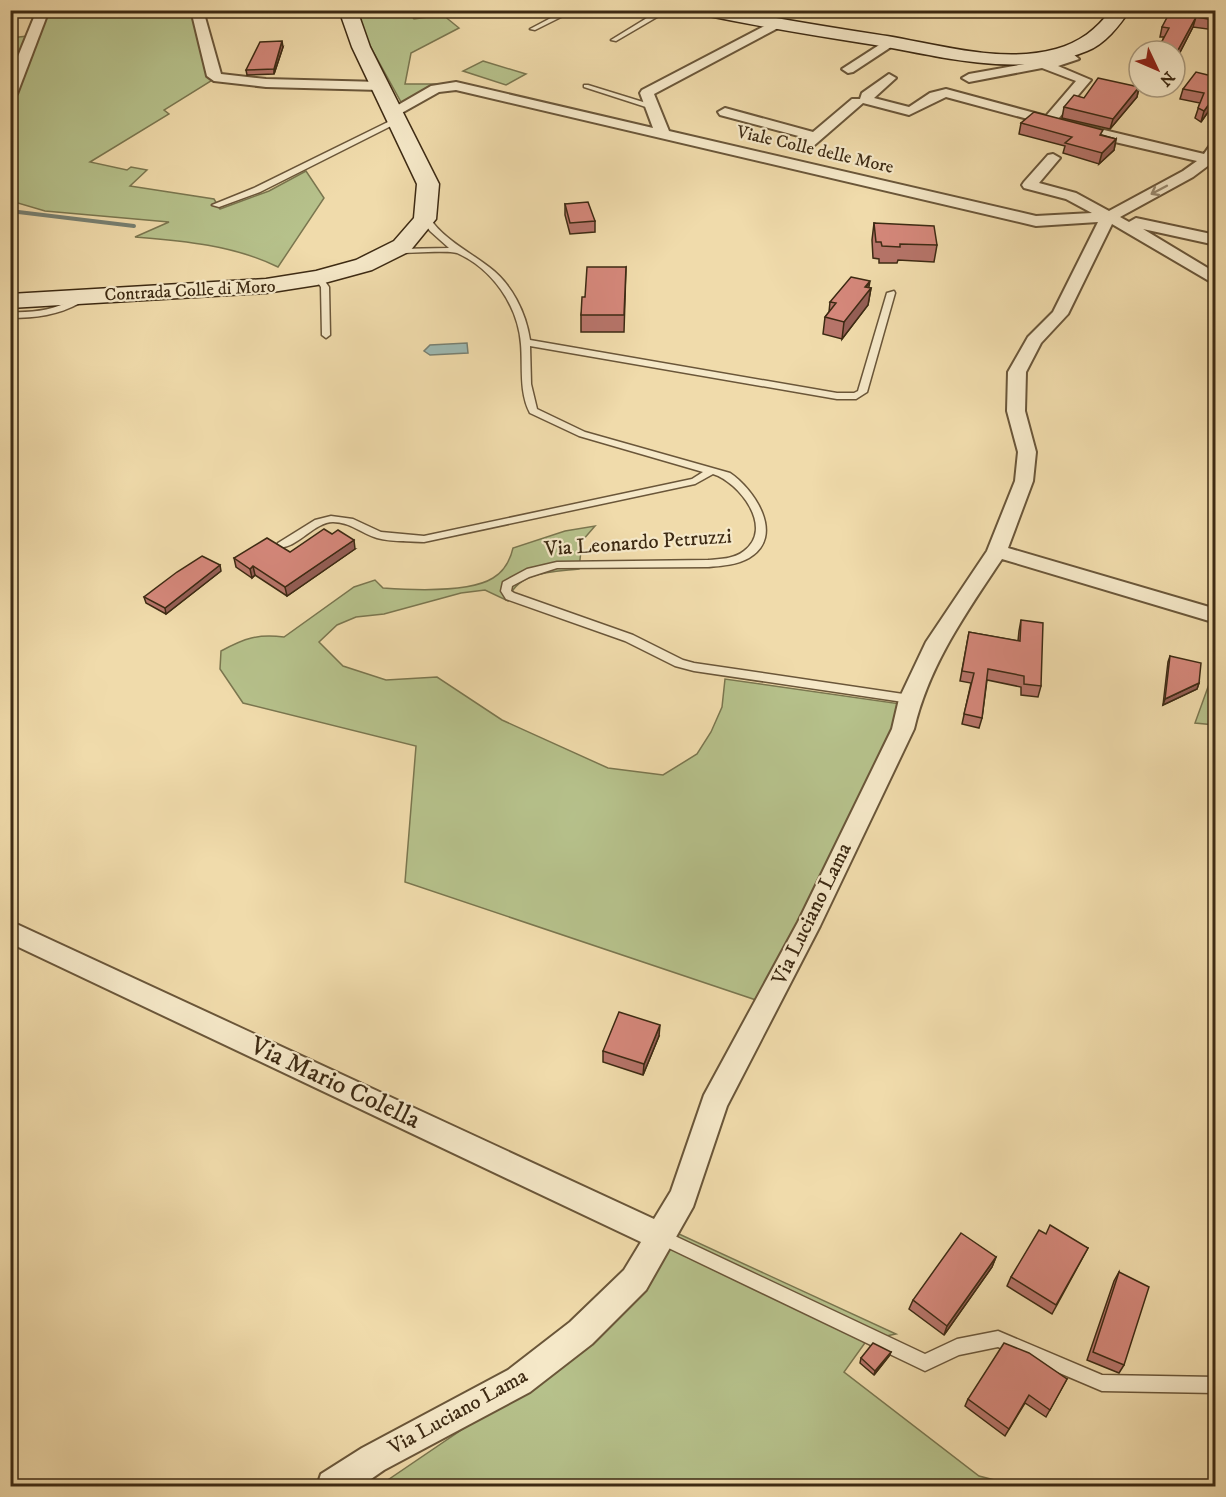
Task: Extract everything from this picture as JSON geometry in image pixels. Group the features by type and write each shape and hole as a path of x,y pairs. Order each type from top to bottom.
{"main road":[{"path":"348,10 348,16 380,86 428,184 430,200 425,218"},
{"path":"704,10 776,24 994,58 1032,58 1065,52 1100,37 1121,10"},
{"name":"Contrada Colle di Moro","path":"10,301 237,290 319,279 366,264 390,252 410,237 425,218"}],"street":[{"path":"10,94 43,10"},
{"path":"197,10 214,76 266,83 380,86"},
{"path":"663,135 647,93 776,24"},
{"path":"848,69 890,42"},
{"path":"969,78 1046,66 1073,59 1065,52"},
{"path":"946,93 994,58"},
{"path":"1046,66 1056,72 1084,80 1049,121"},
{"path":"889,78 867,96 867,100 909,111 914,110 932,95 946,93 1049,121 1212,153"},
{"name":"Viale Colle delle More","path":"395,117 436,88 456,86 1036,221 1108,217 1188,174 1212,153"},
{"path":"785,163 856,102"},
{"path":"725,112 816,137"},
{"path":"1053,158 1029,185 1071,196 1148,238 1215,280"},
{"path":"1108,217 1215,240"},
{"name":"Via Luciano Lama","path":"333,1486 373,1459 519,1381 581,1333 635,1280 683,1197 714,1104 808,926 903,729 910,699 937,642 997,551 1024,481 1027,452 1016,411 1017,372 1034,340 1060,314 1108,217"},
{"path":"997,551 1215,616"},
{"name":"Via Mario Colella","path":"10,931 660,1236"}],"lane":[{"path":"533,29 572,10"},
{"path":"614,40 666,10"},
{"path":"586,86 652,106"},
{"path":"216,205 256,190 395,117"},
{"name":"Via Leonardo Petruzzi","path":"425,218 454,250 469,258 501,282 518,314 525,342 530,404 533,411 597,440 726,475 740,486 757,511 761,533 753,550 741,558 709,562 557,565 534,570 516,578 507,584 506,591 519,600 629,638 679,663 910,699"},
{"path":"410,237 426,236 444,240"},
{"path":"410,237 430,249"},
{"path":"390,252 454,250"},
{"path":"319,279 325,287 326,335"},
{"path":"525,342 837,396 856,396 861,392 891,293"},
{"path":"10,315 44,315 58,311 76,301 78,297"},
{"path":"282,545 319,522 331,519 349,521 380,535 424,538 695,481 713,470"},
{"path":"660,1236 925,1363 957,1347 998,1339 1102,1383 1215,1385"}],"green space":[{"path":"37,11 191,12 211,81 164,110 169,114 90,162 127,170 131,167 147,170 130,186 214,199 220,209 269,191 306,171 324,198 278,267 226,249 190,242 135,237 169,222 45,211 11,201 10,109 15,99 11,98 10,38 28,36"},
{"path":"356,11 408,11 414,19 443,15 459,28 411,53 405,84 436,84 409,103 401,102 369,44"},
{"path":"483,61 526,74 506,85 463,71"},
{"path":"595,526 582,541 579,569 527,578 512,591 508,601 485,590 461,593 384,614 356,617 337,625 319,642 343,666 386,680 437,677 502,720 608,768 663,775 697,754 711,732 722,707 725,679 901,704 895,726 762,1002 405,882 416,746 243,703 220,669 221,651 251,638 284,637 354,587 375,580 383,588 409,589 455,588 483,583 504,569 513,548 565,531"},
{"path":"1212,676 1215,677 1215,725 1195,723"},
{"path":"679,1234 896,1334 867,1340 844,1372 979,1476 1018,1486 379,1486 523,1388 635,1297"}],"water":[{"path":"467,343 468,353 430,355 424,351 430,345"}],"building":[{"path":"1171,10 1215,10 1215,20 1196,17 1184,39 1163,39 1169,28 1162,27"},
{"path":"282,41 274,69 246,70 260,42"},
{"path":"1215,68 1215,96 1204,111 1198,108 1204,93 1187,90 1187,84 1196,72 1212,76"},
{"path":"1098,78 1127,84 1127,99 1129,99 1113,119 1064,107 1074,95 1084,98"},
{"path":"1034,112 1103,130 1100,135 1116,139 1102,153 1065,143 1072,137 1021,123"},
{"path":"588,202 595,221 570,223 565,204"},
{"path":"874,223 934,226 937,245 882,246 881,242 876,242"},
{"path":"587,267 626,267 624,315 581,315"},
{"path":"851,277 870,281 865,287 871,288 844,322 825,317 836,303 830,302"},
{"path":"324,529 332,534 338,530 354,540 285,587 253,566 250,569 234,558 267,538 290,552"},
{"path":"202,556 220,565 165,608 144,597 177,572"},
{"path":"1021,620 1043,623 1041,686 1024,684 1024,676 988,669 982,718 964,714 974,673 962,671 969,632 1020,641"},
{"path":"1170,656 1201,663 1199,683 1165,699"},
{"path":"619,1012 660,1025 644,1064 603,1051"},
{"path":"1050,1225 1088,1248 1056,1305 1011,1277 1039,1230 1046,1234"},
{"path":"961,1233 996,1257 947,1326 913,1300"},
{"path":"1119,1272 1149,1287 1124,1365 1093,1352"},
{"path":"873,1343 891,1352 875,1371 861,1358"},
{"path":"1004,1343 1029,1353 1067,1379 1050,1410 1029,1395 1009,1429 968,1399"}],"waterway":[{"path":"10,211 134,226"}]}
